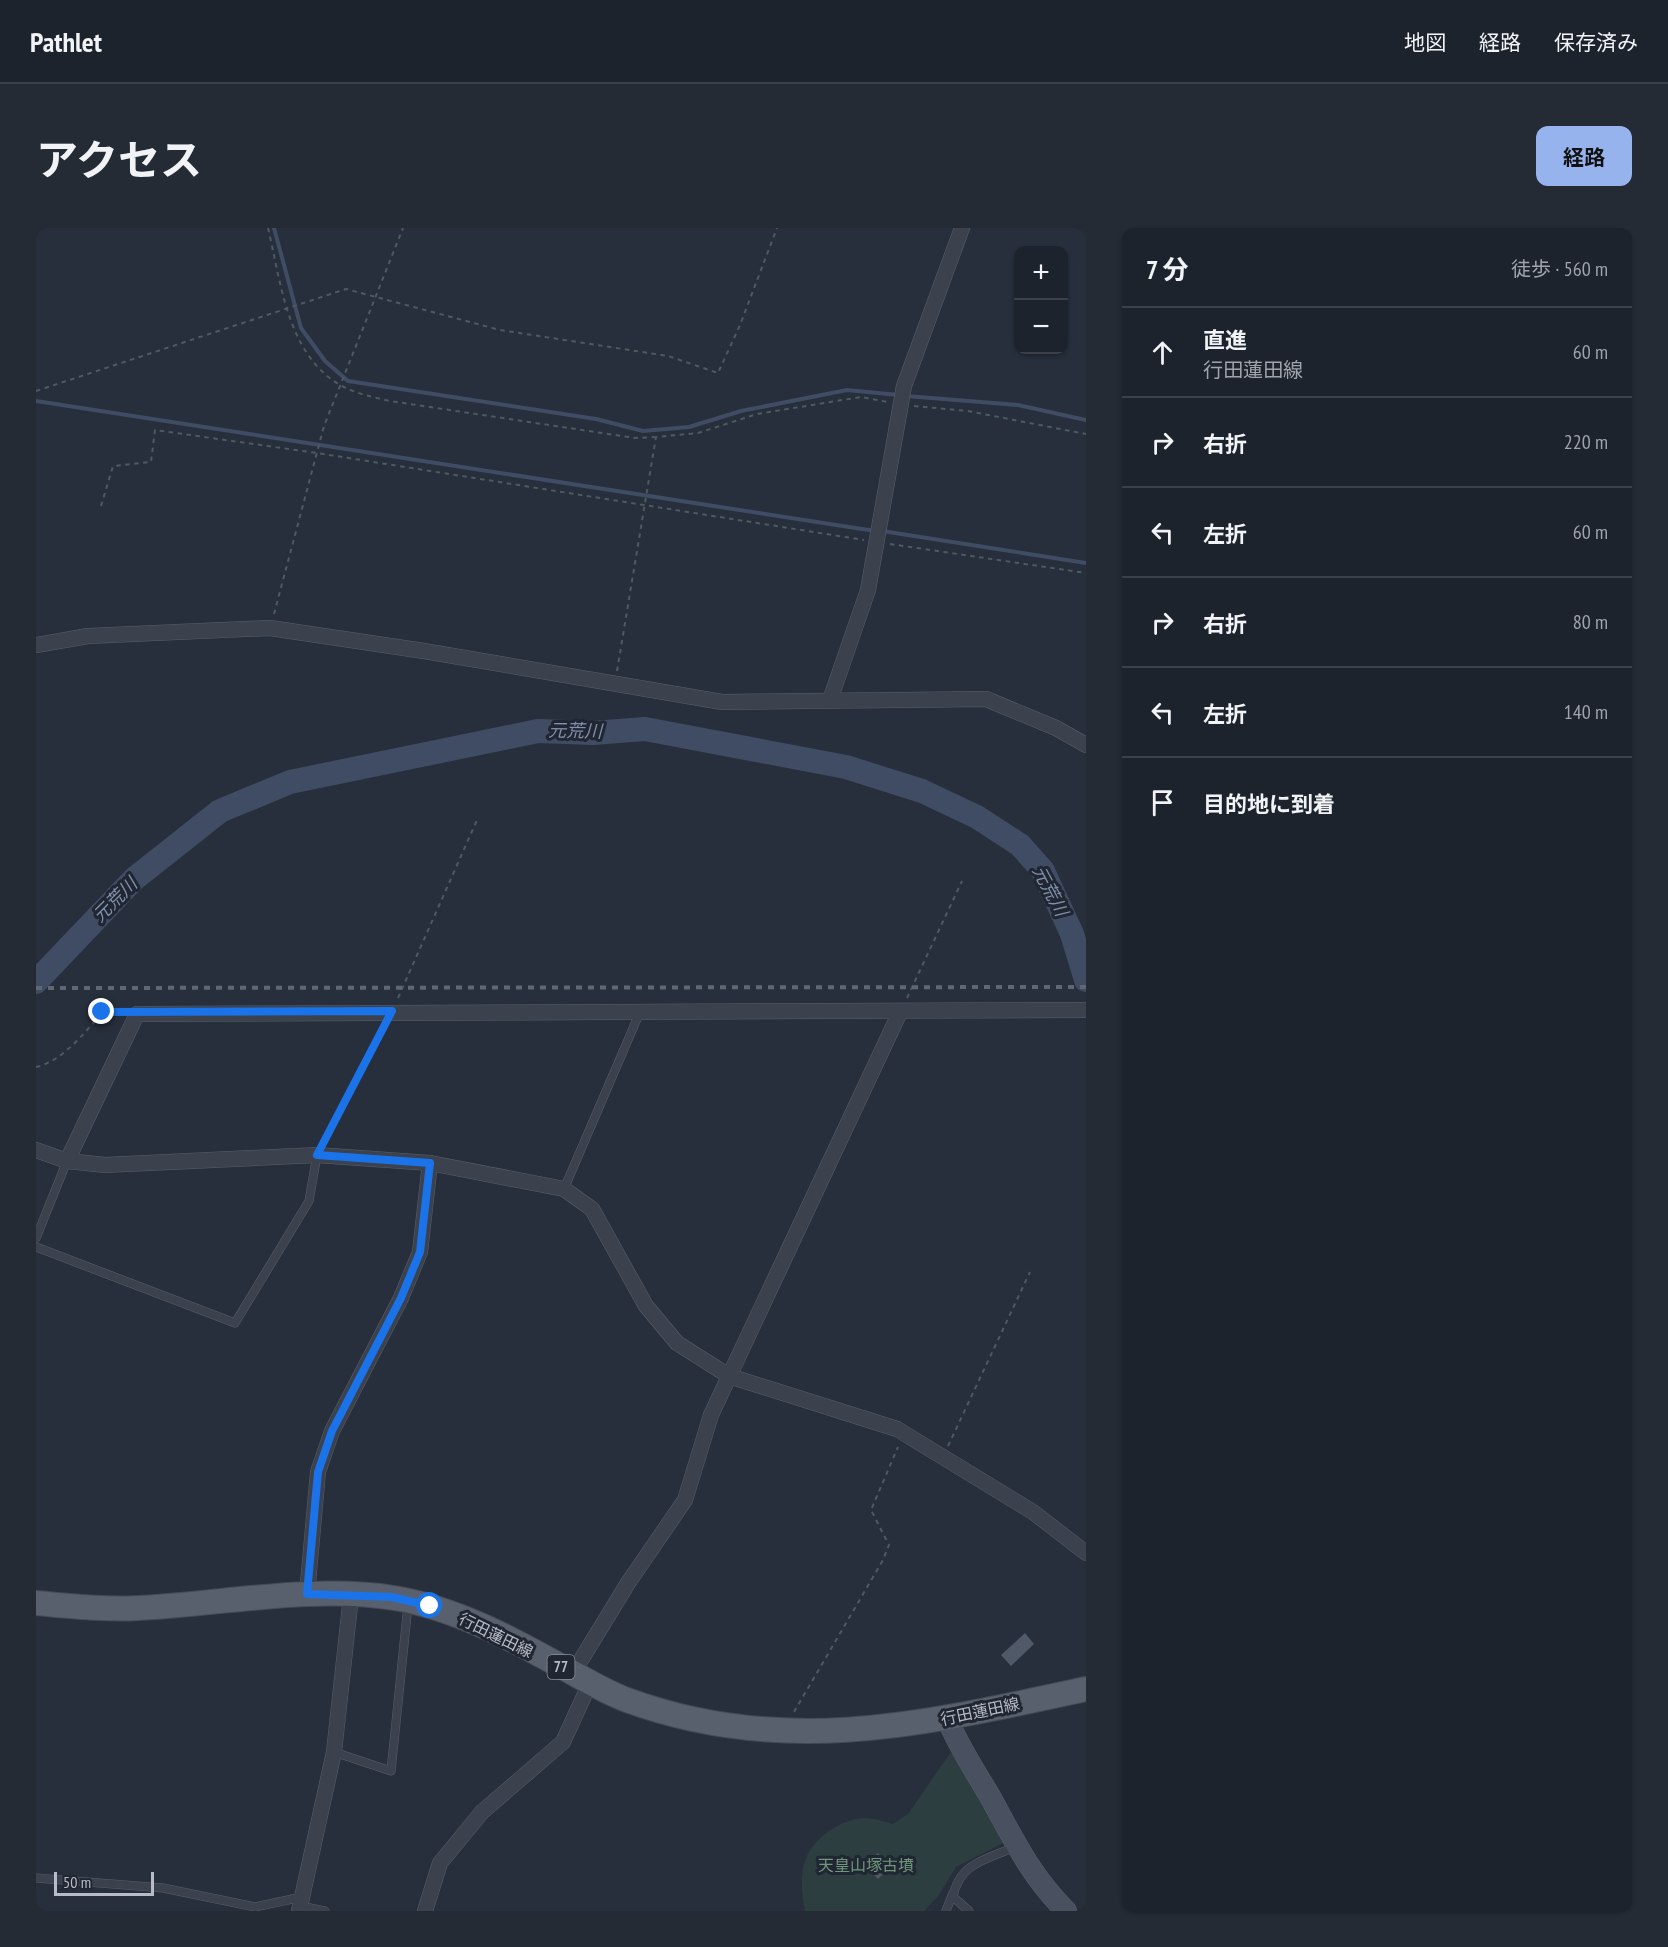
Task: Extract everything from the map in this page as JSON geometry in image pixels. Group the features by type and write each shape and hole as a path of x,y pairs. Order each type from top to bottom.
{"main road":[{"name":"行田蓮田線","path":"36,1603 136,1608 307,1594 392,1597 465,1619 626,1700 703,1722 782,1731 872,1730 947,1718 1086,1689"}],"street":[{"path":"830,700 868,590 904,386 962,228"},
{"path":"36,645 87,636 270,628 722,702 986,699 1056,728 1086,745"},
{"path":"67,1161 137,1014 392,1011 1086,1010"},
{"path":"424,1911 441,1863 482,1812 563,1742 581,1678 628,1582 685,1500 701,1456 704,1435 729,1376 900,1012"},
{"path":"36,1150 67,1161 105,1165 317,1155 430,1163 564,1189 592,1209 646,1306 677,1343 729,1376 904,1433 1033,1512 1086,1553"},
{"path":"307,1594 318,1472 332,1431 401,1298 420,1252 430,1163"},
{"path":"300,1905 334,1752 351,1596"},
{"path":"947,1718 960,1750 1016,1846 1042,1888 1066,1911"}],"lane":[{"path":"564,1189 640,1012"},
{"path":"36,1246 235,1323 309,1201 317,1155"},
{"path":"36,1238 67,1161"},
{"path":"334,1752 392,1771 409,1601"},
{"path":"969,1911 953,1897 956,1880 967,1868 1016,1846"},
{"path":"36,1878 163,1888 255,1907 300,1905 325,1911"},
{"path":"946,1911 954,1889"}],"path":[{"path":"268,228 288,309 304,350 314,363 340,385 360,394 390,401 635,438 698,433 757,414 861,398 968,411 1086,434"},
{"path":"270,628 324,426 403,228"},
{"path":"36,391 346,289 375,299 500,330 668,356 718,373 740,325 777,228"},
{"path":"101,506 113,466 151,462 155,430 317,453 1086,573"},
{"path":"615,683 656,437"},
{"path":"317,1155 392,1011 477,820"},
{"path":"900,1012 962,881"},
{"path":"36,1067 49,1064 81,1037 102,1012 137,1014"},
{"path":"943,1457 1030,1272"},
{"path":"782,1731 883,1560 889,1545 871,1509 904,1433"}],"green space":[{"name":"天皇山塚古墳","path":"951,1752 1005,1842 956,1867 938,1896 924,1911 805,1911 802,1888 803,1870 813,1846 828,1832 846,1822 868,1818 893,1824 908,1814"}],"building":[{"path":"1025,1633 1034,1644 1011,1666 1001,1655"},
{"path":"878,1853 890,1867 878,1879 865,1865"}],"waterway":[{"path":"274,228 301,328 325,361 348,381 596,419 643,431 689,427 741,411 847,390 898,395"},
{"path":"906,396 1018,405 1086,420"},
{"path":"36,401 875,531"},
{"path":"882,531 1086,563"},
{"name":"元荒川","path":"36,982 134,879 220,811 290,782 538,731 593,733 645,729 846,767 922,791 977,817 1020,845 1043,871 1072,934 1086,980"}],"railway":[{"path":"36,988 1086,987"}],"route":[{"path":"102,1012 137,1014 392,1011 317,1155 430,1163 420,1252 401,1298 332,1431 318,1472 307,1594 392,1597 430,1606"}]}
